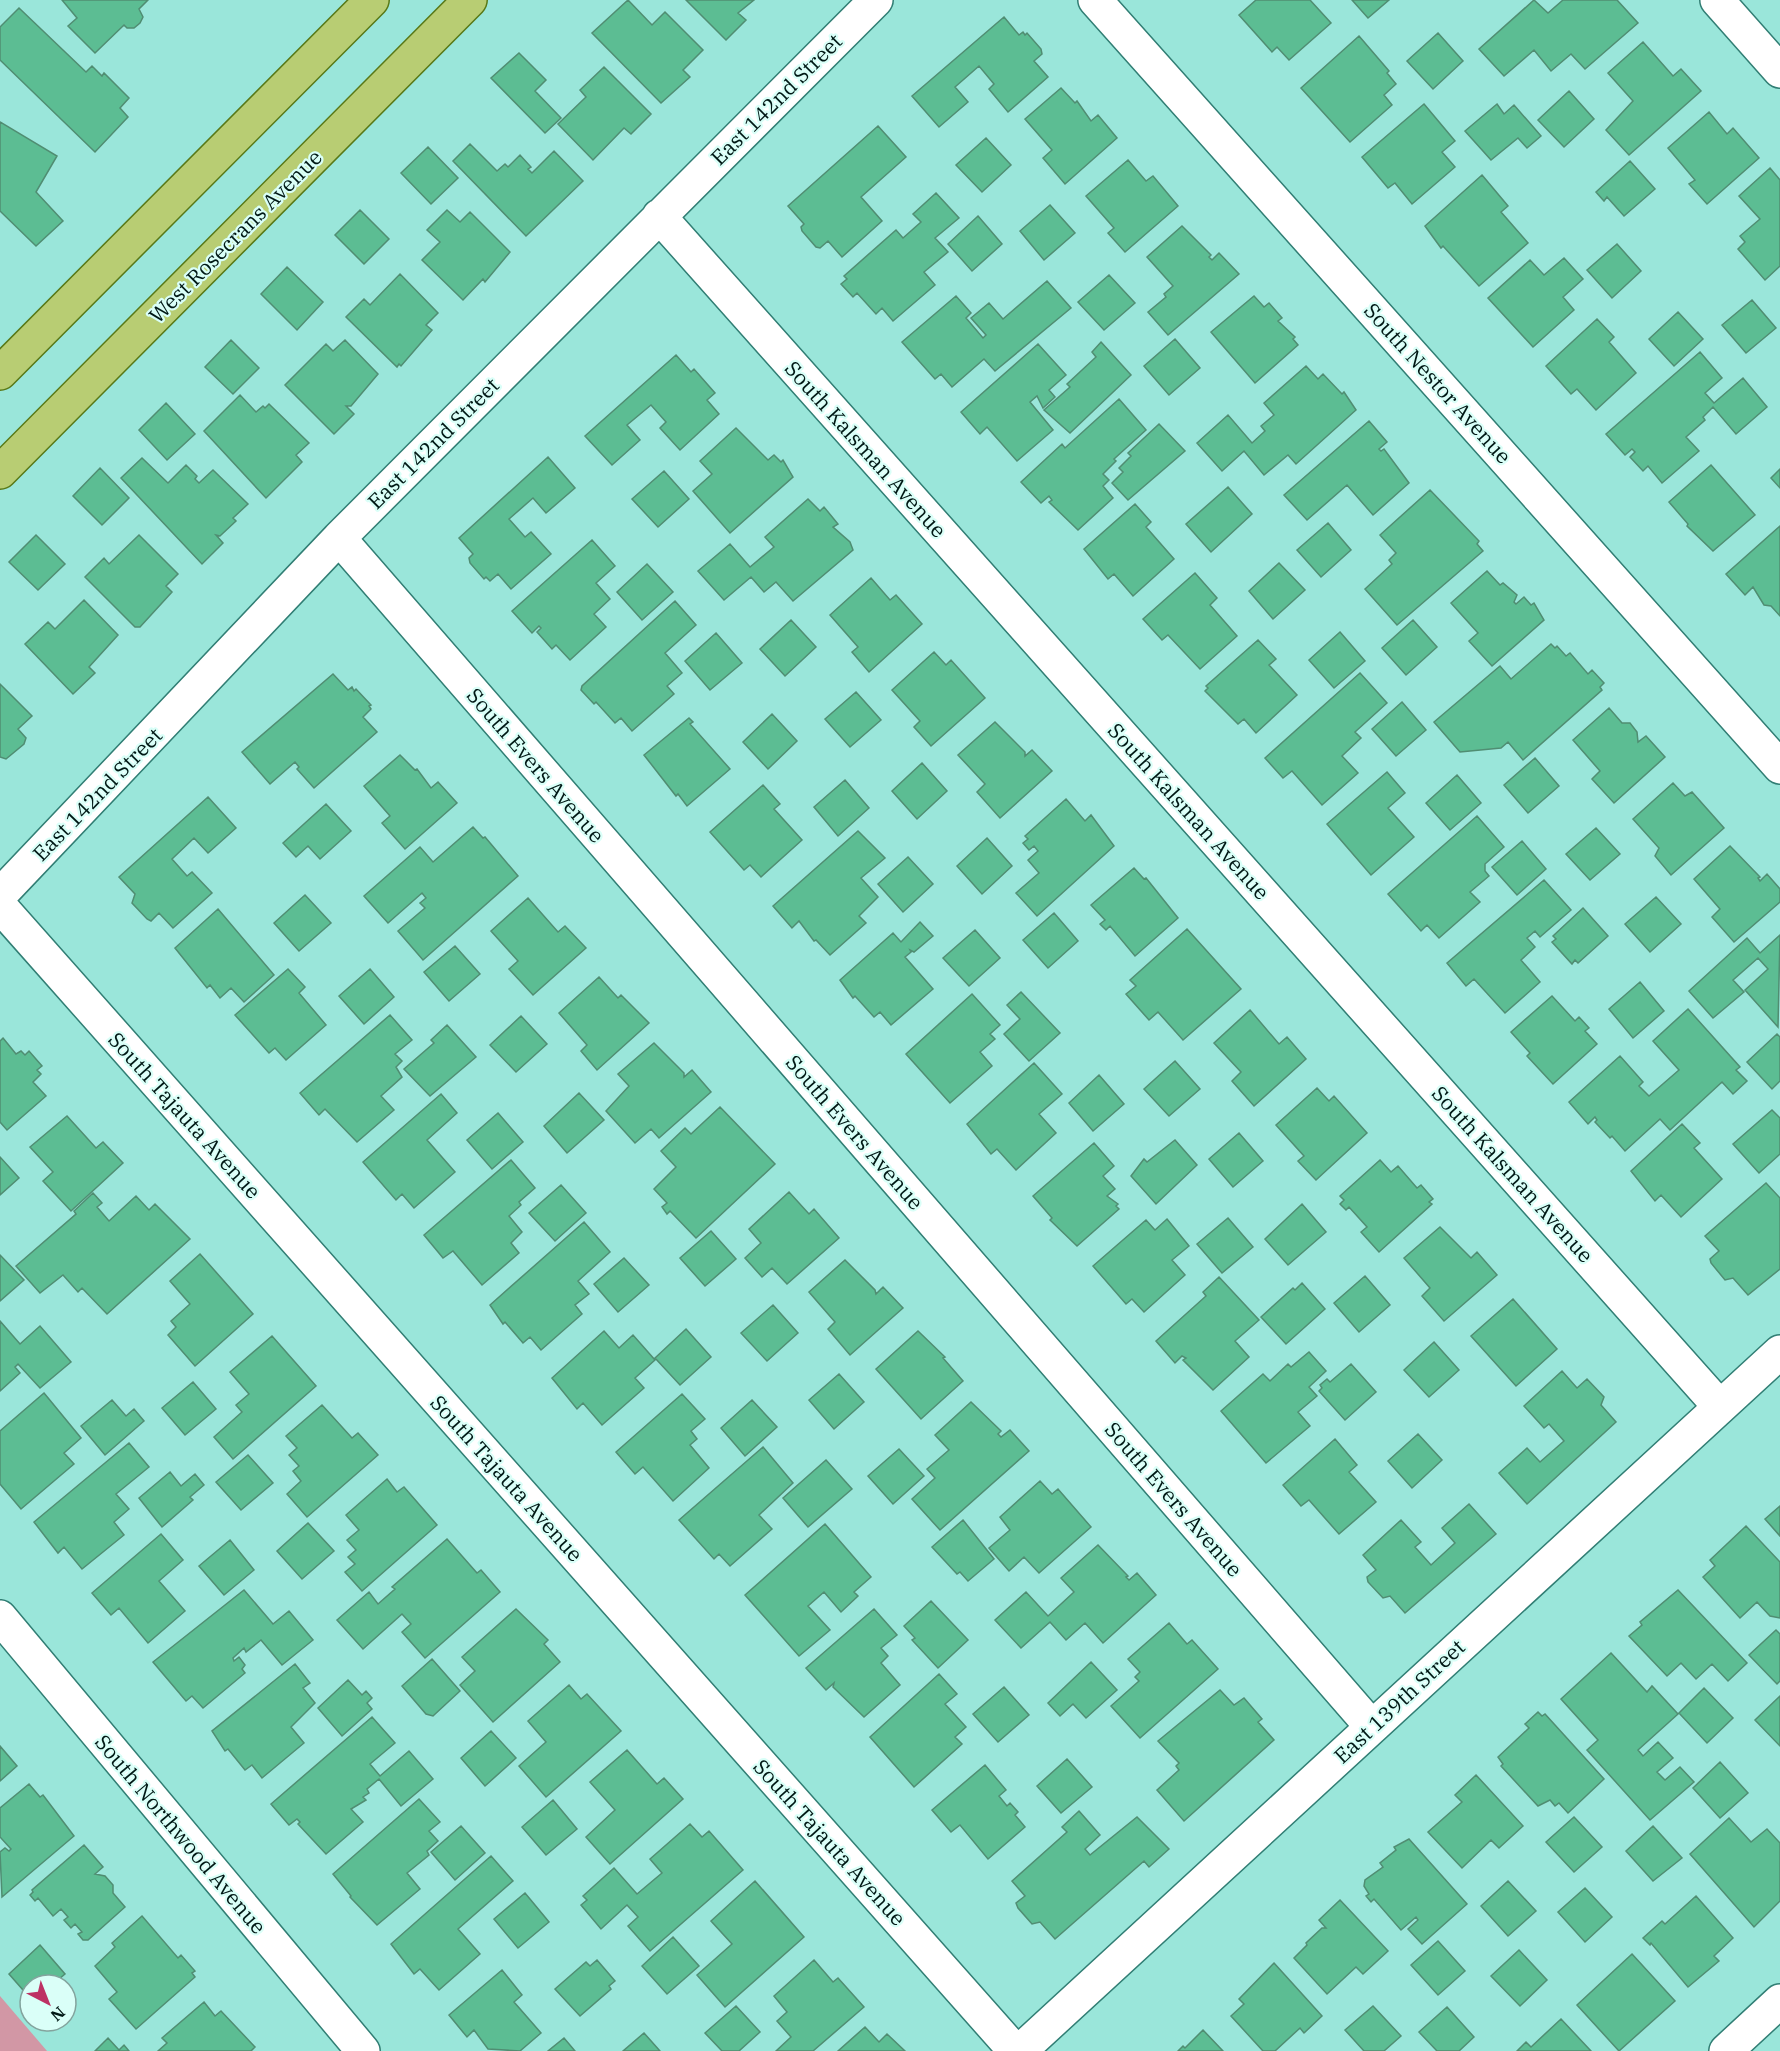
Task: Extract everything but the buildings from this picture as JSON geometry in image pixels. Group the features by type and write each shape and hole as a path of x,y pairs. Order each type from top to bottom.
{"main road":[{"path":"0,373 372,0"},
{"name":"West Rosecrans Avenue","path":"0,472 470,0"}],"street":[{"name":"East 142nd Street","path":"0,895 339,538 876,0"},
{"name":"South Nestor Avenue","path":"1095,0 1780,767"},
{"path":"1717,0 1780,71"},
{"name":"South Kalsman Avenue","path":"659,216 1720,1407"},
{"name":"South Evers Avenue","path":"339,538 1371,1726"},
{"name":"South Tajauta Avenue","path":"0,906 1015,2051"},
{"name":"East 139th Street","path":"1020,2051 1780,1352"},
{"name":"South Northwood Avenue","path":"0,1617 363,2051"},
{"path":"1726,2051 1780,2001"}],"shaded area":[{"path":"0,1996 18,2017 18,2033 32,2033 47,2051 0,2051"}]}
